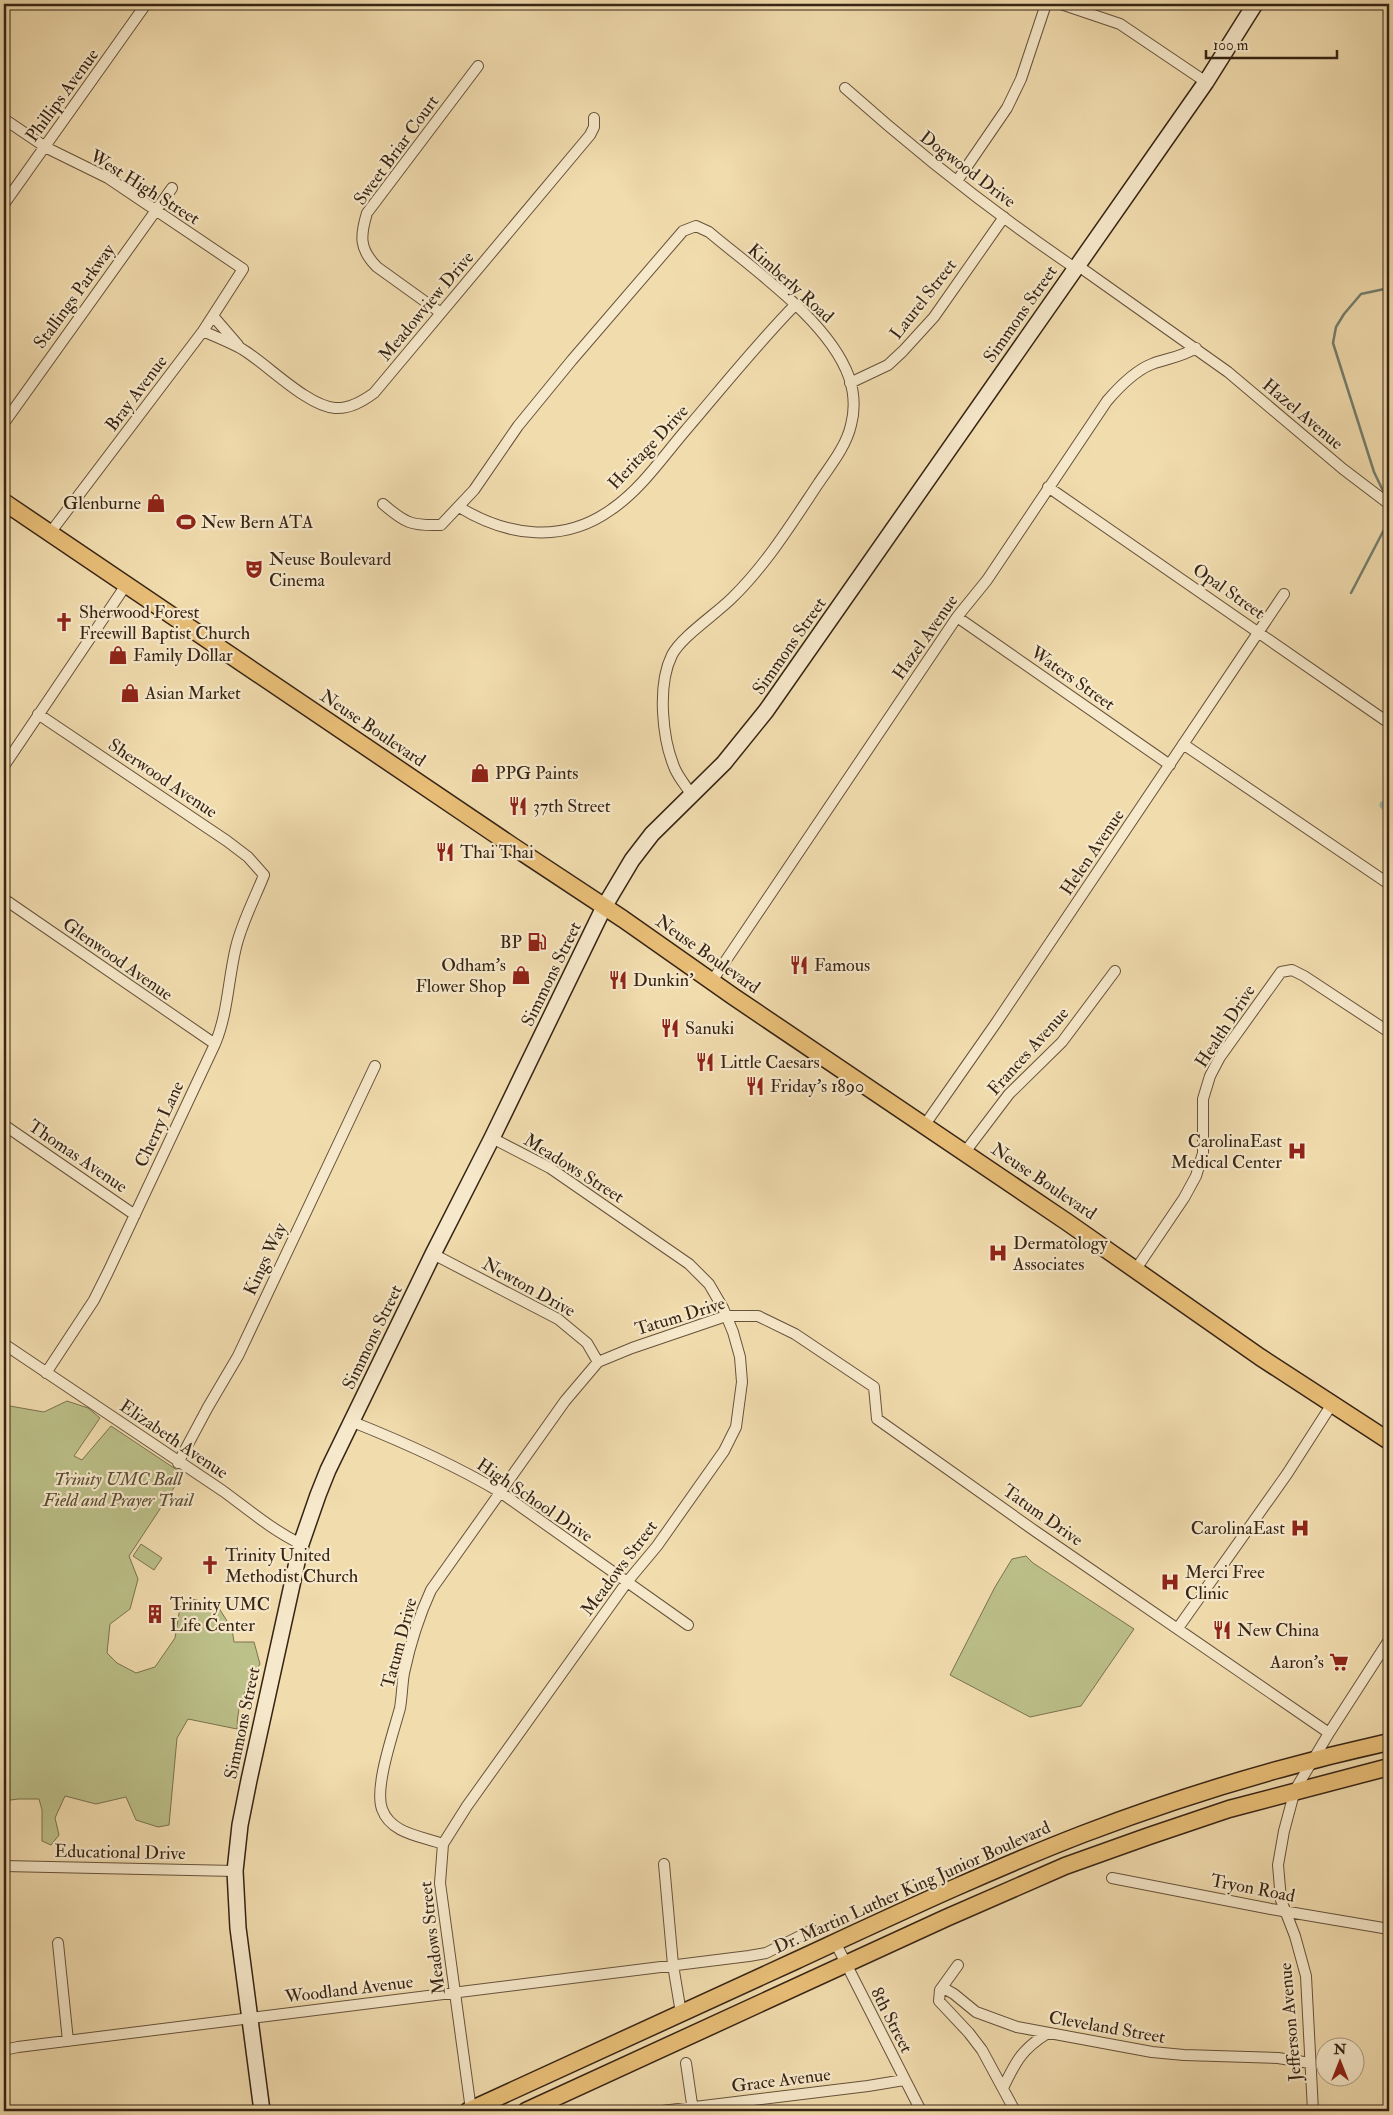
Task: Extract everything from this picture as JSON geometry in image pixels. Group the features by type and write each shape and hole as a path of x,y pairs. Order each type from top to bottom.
{"main road":[{"name":"Neuse Boulevard","path":"4,502 965,1152 1136,1269 1260,1357 1389,1441"},
{"name":"Dr. Martin Luther King Junior Boulevard","path":"469,2110 835,1942 1085,1833 1159,1807 1312,1760 1389,1742"},
{"path":"526,2111 902,1938 1065,1866 1158,1833 1295,1790 1389,1767"},
{"path":"902,1938 947,1908 998,1882 1001,1877 999,1869"},
{"path":"681,2013 702,2018 772,1998"}],"street":[{"name":"Phillips Avenue","path":"4,204 146,4"},
{"path":"956,181 1007,108 1021,80 1046,4"},
{"path":"1061,4 1120,24 1206,82"},
{"name":"Simmons Street","path":"262,2111 238,1928 235,1871 240,1825 249,1780 301,1544 318,1495 433,1254 492,1138 604,907 640,848 664,820 724,763 762,716 1206,82 1255,4"},
{"name":"Sweet Briar Court","path":"441,312 377,267 368,258 362,246 362,229 367,213 478,66"},
{"name":"Dogwood Drive","path":"845,88 887,127 956,181 1004,217 1076,266"},
{"name":"Meadowview Drive","path":"203,331 242,349 318,404 335,408 346,408 362,402 374,393 590,135 594,127 594,118"},
{"name":"West High Street","path":"4,119 44,147 108,178 242,269"},
{"name":"Stallings Parkway","path":"4,423 172,188"},
{"name":"Laurel Street","path":"850,383 888,365 934,317 1004,217"},
{"name":"Kimberly Road","path":"459,507 474,490 518,426 683,231 696,226 709,232 795,305 822,331 838,354 850,383 854,402 851,426 842,449 790,527 752,576 733,597 690,635 672,654 663,677 663,702 667,741 675,770 691,794"},
{"name":"Hazel Avenue","path":"1076,266 1228,372 1349,475 1389,504"},
{"name":"Bray Avenue","path":"50,533 203,331 242,269"},
{"name":"Heritage Drive","path":"459,507 517,531 558,533 582,525 612,510 628,496 656,465 723,388 737,369 795,305"},
{"name":"Meadowview Drive","path":"213,316 242,349"},
{"name":"Hazel Avenue","path":"712,981 957,618 987,580 1107,401 1123,383 1151,365 1186,355 1196,348"},
{"name":"Opal Street","path":"1048,488 1389,723"},
{"path":"383,504 402,520 421,526 441,526 459,507"},
{"path":"4,766 126,585"},
{"name":"Helen Avenue","path":"924,1126 996,1023 1284,594"},
{"name":"Waters Street","path":"957,618 1170,765"},
{"name":"Sherwood Avenue","path":"38,714 227,841 248,857 264,875"},
{"path":"1183,744 1389,884"},
{"name":"Cherry Lane","path":"46,1373 94,1300 214,1044 221,1028 226,1007 236,947 264,875"},
{"name":"Glenwood Avenue","path":"4,899 214,1044"},
{"name":"Health Drive","path":"1136,1269 1184,1198 1196,1176 1202,1153 1203,1099 1210,1076 1220,1057 1281,972 1292,970 1298,973 1389,1032"},
{"name":"Frances Avenue","path":"965,1152 1009,1094 1062,1042 1115,971"},
{"name":"Kings Way","path":"178,1463 238,1356 374,1066"},
{"name":"Thomas Avenue","path":"4,1125 135,1215"},
{"name":"Meadows Street","path":"469,2110 440,1883 443,1844 467,1806 627,1582 657,1546 727,1447 736,1427 742,1382 740,1358 733,1332 726,1316 709,1284 689,1264 550,1168 492,1138"},
{"name":"Newton Drive","path":"433,1254 558,1319 587,1343 598,1362"},
{"name":"Tatum Drive","path":"443,1844 401,1832 389,1821 382,1808 381,1789 391,1738 400,1707 404,1674 420,1613 431,1590 565,1401 598,1362 632,1348 726,1316 758,1316 770,1321 796,1334 874,1387 877,1418 1035,1530 1329,1733"},
{"name":"Elizabeth Avenue","path":"4,1344 84,1396 178,1463 248,1509 259,1520 301,1544"},
{"path":"1178,1628 1287,1474 1332,1404"},
{"name":"High School Drive","path":"353,1422 401,1442 479,1479 688,1626"},
{"name":"Jefferson Avenue","path":"1313,2111 1305,1970 1285,1911 1279,1887 1278,1865 1284,1831 1295,1790 1312,1760 1389,1640"},
{"path":"664,1864 673,1964 681,2013"},
{"name":"Educational Drive","path":"4,1866 235,1871"},
{"name":"Tryon Road","path":"1112,1878 1389,1929"},
{"name":"Woodland Avenue","path":"4,2050 249,2017 766,1953 812,1930"},
{"name":"8th Street","path":"835,1942 921,2111"},
{"path":"58,1944 68,2041"},
{"path":"958,1965 940,1990 939,2001 982,2050 1015,2111"},
{"name":"Cleveland Street","path":"940,1990 947,1990 976,2012 1003,2023 1048,2033 1184,2056 1278,2058 1310,2063"},
{"path":"1003,2088 1012,2068 1025,2051 1048,2033"},
{"path":"686,2063 692,2109"},
{"name":"Grace Avenue","path":"662,2111 692,2109 904,2080"}],"green space":[{"name":"Trinity UMC Ball Field and Prayer Trail","path":"67,1401 88,1408 100,1418 74,1456 82,1460 111,1426 183,1474 129,1556 138,1579 130,1609 110,1624 107,1653 117,1663 136,1673 155,1667 175,1638 180,1607 192,1599 217,1605 232,1629 234,1642 254,1642 260,1664 241,1702 237,1729 188,1719 177,1738 169,1825 158,1827 136,1820 126,1797 96,1804 65,1796 55,1818 59,1835 51,1845 42,1841 42,1810 39,1799 4,1801 4,1405 44,1412"},
{"path":"141,1544 162,1558 154,1570 133,1556"},
{"path":"1026,1556 1033,1563 1134,1629 1081,1706 1030,1717 950,1675 995,1587 1012,1559"}],"waterway":[{"path":"1367,4 1389,10"},
{"path":"1386,497 1374,472 1333,343 1336,327 1361,294 1389,288"},
{"path":"1351,593 1389,520"},
{"path":"1384,805 1389,809"}],"place":[{"name":"Glenburne","path":"156,503"},
{"name":"New Bern ATA","path":"186,522"},
{"name":"Neuse Boulevard Cinema","path":"254,569"},
{"name":"Sherwood Forest Freewill Baptist Church","path":"64,622"},
{"name":"Family Dollar","path":"118,655"},
{"name":"Asian Market","path":"130,693"},
{"name":"PPG Paints","path":"480,773"},
{"name":"37th Street","path":"518,806"},
{"name":"Thai Thai","path":"445,852"},
{"name":"BP","path":"537,942"},
{"name":"Famous","path":"799,965"},
{"name":"Odham's Flower Shop","path":"521,975"},
{"name":"Dunkin'","path":"618,980"},
{"name":"Sanuki","path":"670,1028"},
{"name":"Little Caesars","path":"705,1062"},
{"name":"Friday's 1890","path":"755,1086"},
{"name":"CarolinaEast Medical Center","path":"1297,1151"},
{"name":"Dermatology Associates","path":"998,1253"},
{"name":"CarolinaEast","path":"1300,1528"},
{"name":"Trinity United Methodist Church","path":"210,1565"},
{"name":"Merci Free Clinic","path":"1170,1582"},
{"name":"Trinity UMC Life Center","path":"155,1614"},
{"name":"New China","path":"1222,1630"},
{"name":"Aaron's","path":"1339,1662"}]}
